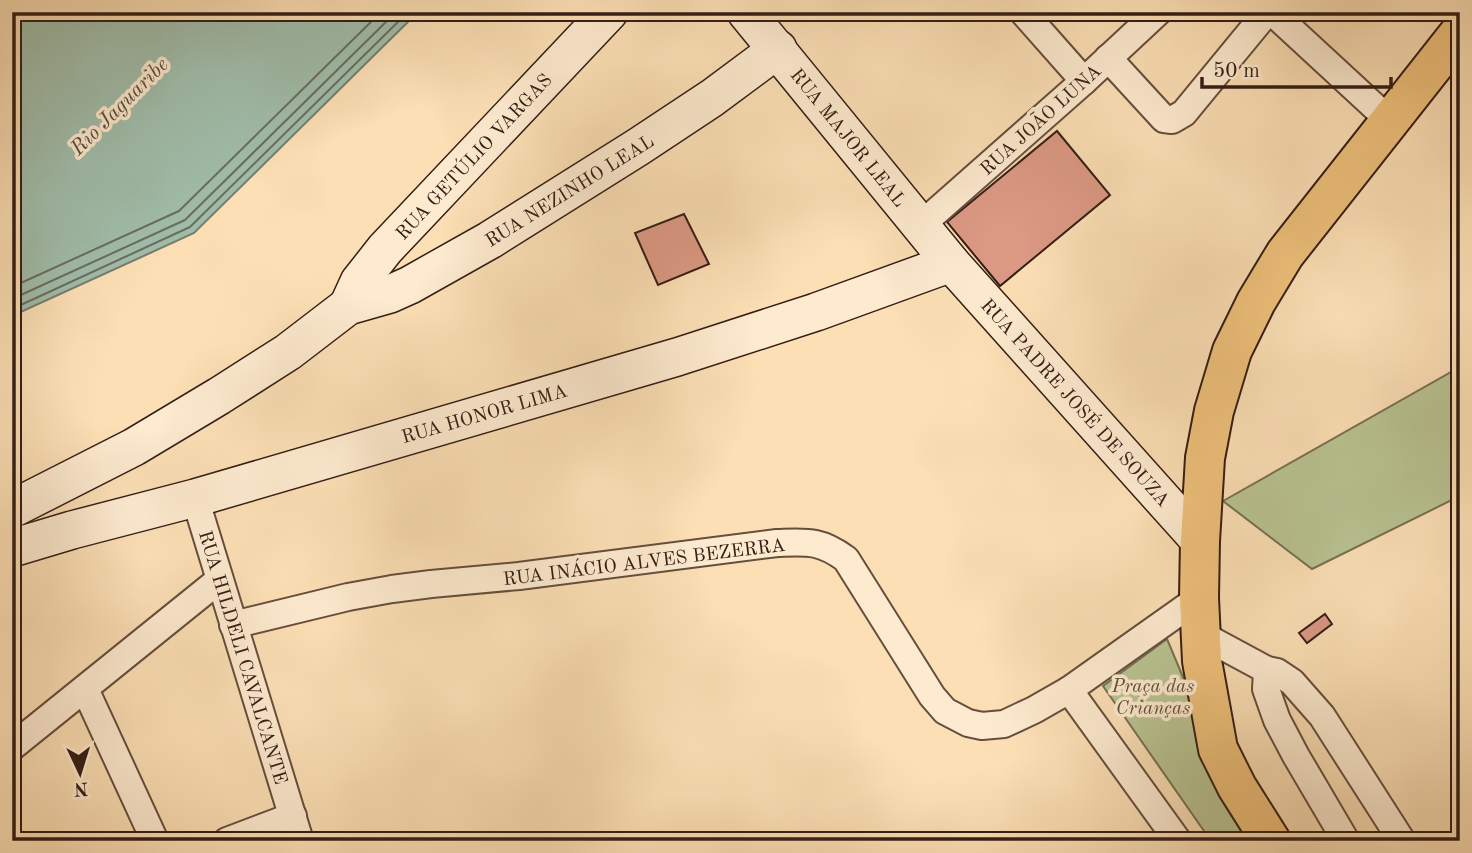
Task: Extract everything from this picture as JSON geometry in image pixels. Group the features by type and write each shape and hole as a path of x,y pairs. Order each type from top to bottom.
{"main road":[{"name":"RUA GETÚLIO VARGAS","path":"348,306 359,282 385,249 608,12"},
{"name":"RUA MAJOR LEAL","path":"746,12 951,263"},
{"path":"1271,841 1218,749 1202,661 1200,541 1205,458 1214,411 1232,351 1284,254 1460,32"},
{"name":"RUA NEZINHO LEAL","path":"348,306 390,294 410,285 490,240 712,98 778,49"},
{"name":"RUA PADRE JOSÉ DE SOUZA","path":"951,263 1200,541"},
{"name":"RUA HONOR LIMA","path":"12,548 195,498 677,357 817,312 951,263"},
{"path":"12,509 134,447 219,396 288,352 348,306"},
{"path":"1213,719 1226,729 1300,841"}],"street":[{"path":"1023,12 1084,80"},
{"name":"RUA JOÃO LUNA","path":"921,225 1158,12"},
{"path":"1108,58 1164,119 1172,120 1184,113 1269,12 1389,120"},
{"name":"RUA HILDELI CAVALCANTE","path":"195,498 296,828 227,841"},
{"name":"RUA INÁCIO ALVES BEZERRA","path":"233,625 392,589 519,576 777,543 811,542 831,548 846,559 932,696 945,711 968,723 982,726 1004,724 1069,690"},
{"path":"12,747 219,580"},
{"path":"1178,841 1069,690 1200,616 1267,670 1277,672 1292,682 1322,716 1402,841"},
{"path":"1267,670 1266,689 1277,720 1346,841"},
{"path":"85,689 155,841"}],"green space":[{"path":"1460,367 1460,496 1312,569 1223,501"},
{"name":"Praça das Crianças","path":"1167,639 1235,801 1259,841 1211,841 1103,686"}],"water":[{"name":"Rio Jaguaribe","path":"27,12 418,12 194,233 12,316 12,19"}],"building":[{"path":"1057,131 1110,195 1000,286 947,222"},
{"path":"684,214 709,264 658,285 635,233"},
{"path":"1325,614 1332,624 1307,643 1299,633"}]}
